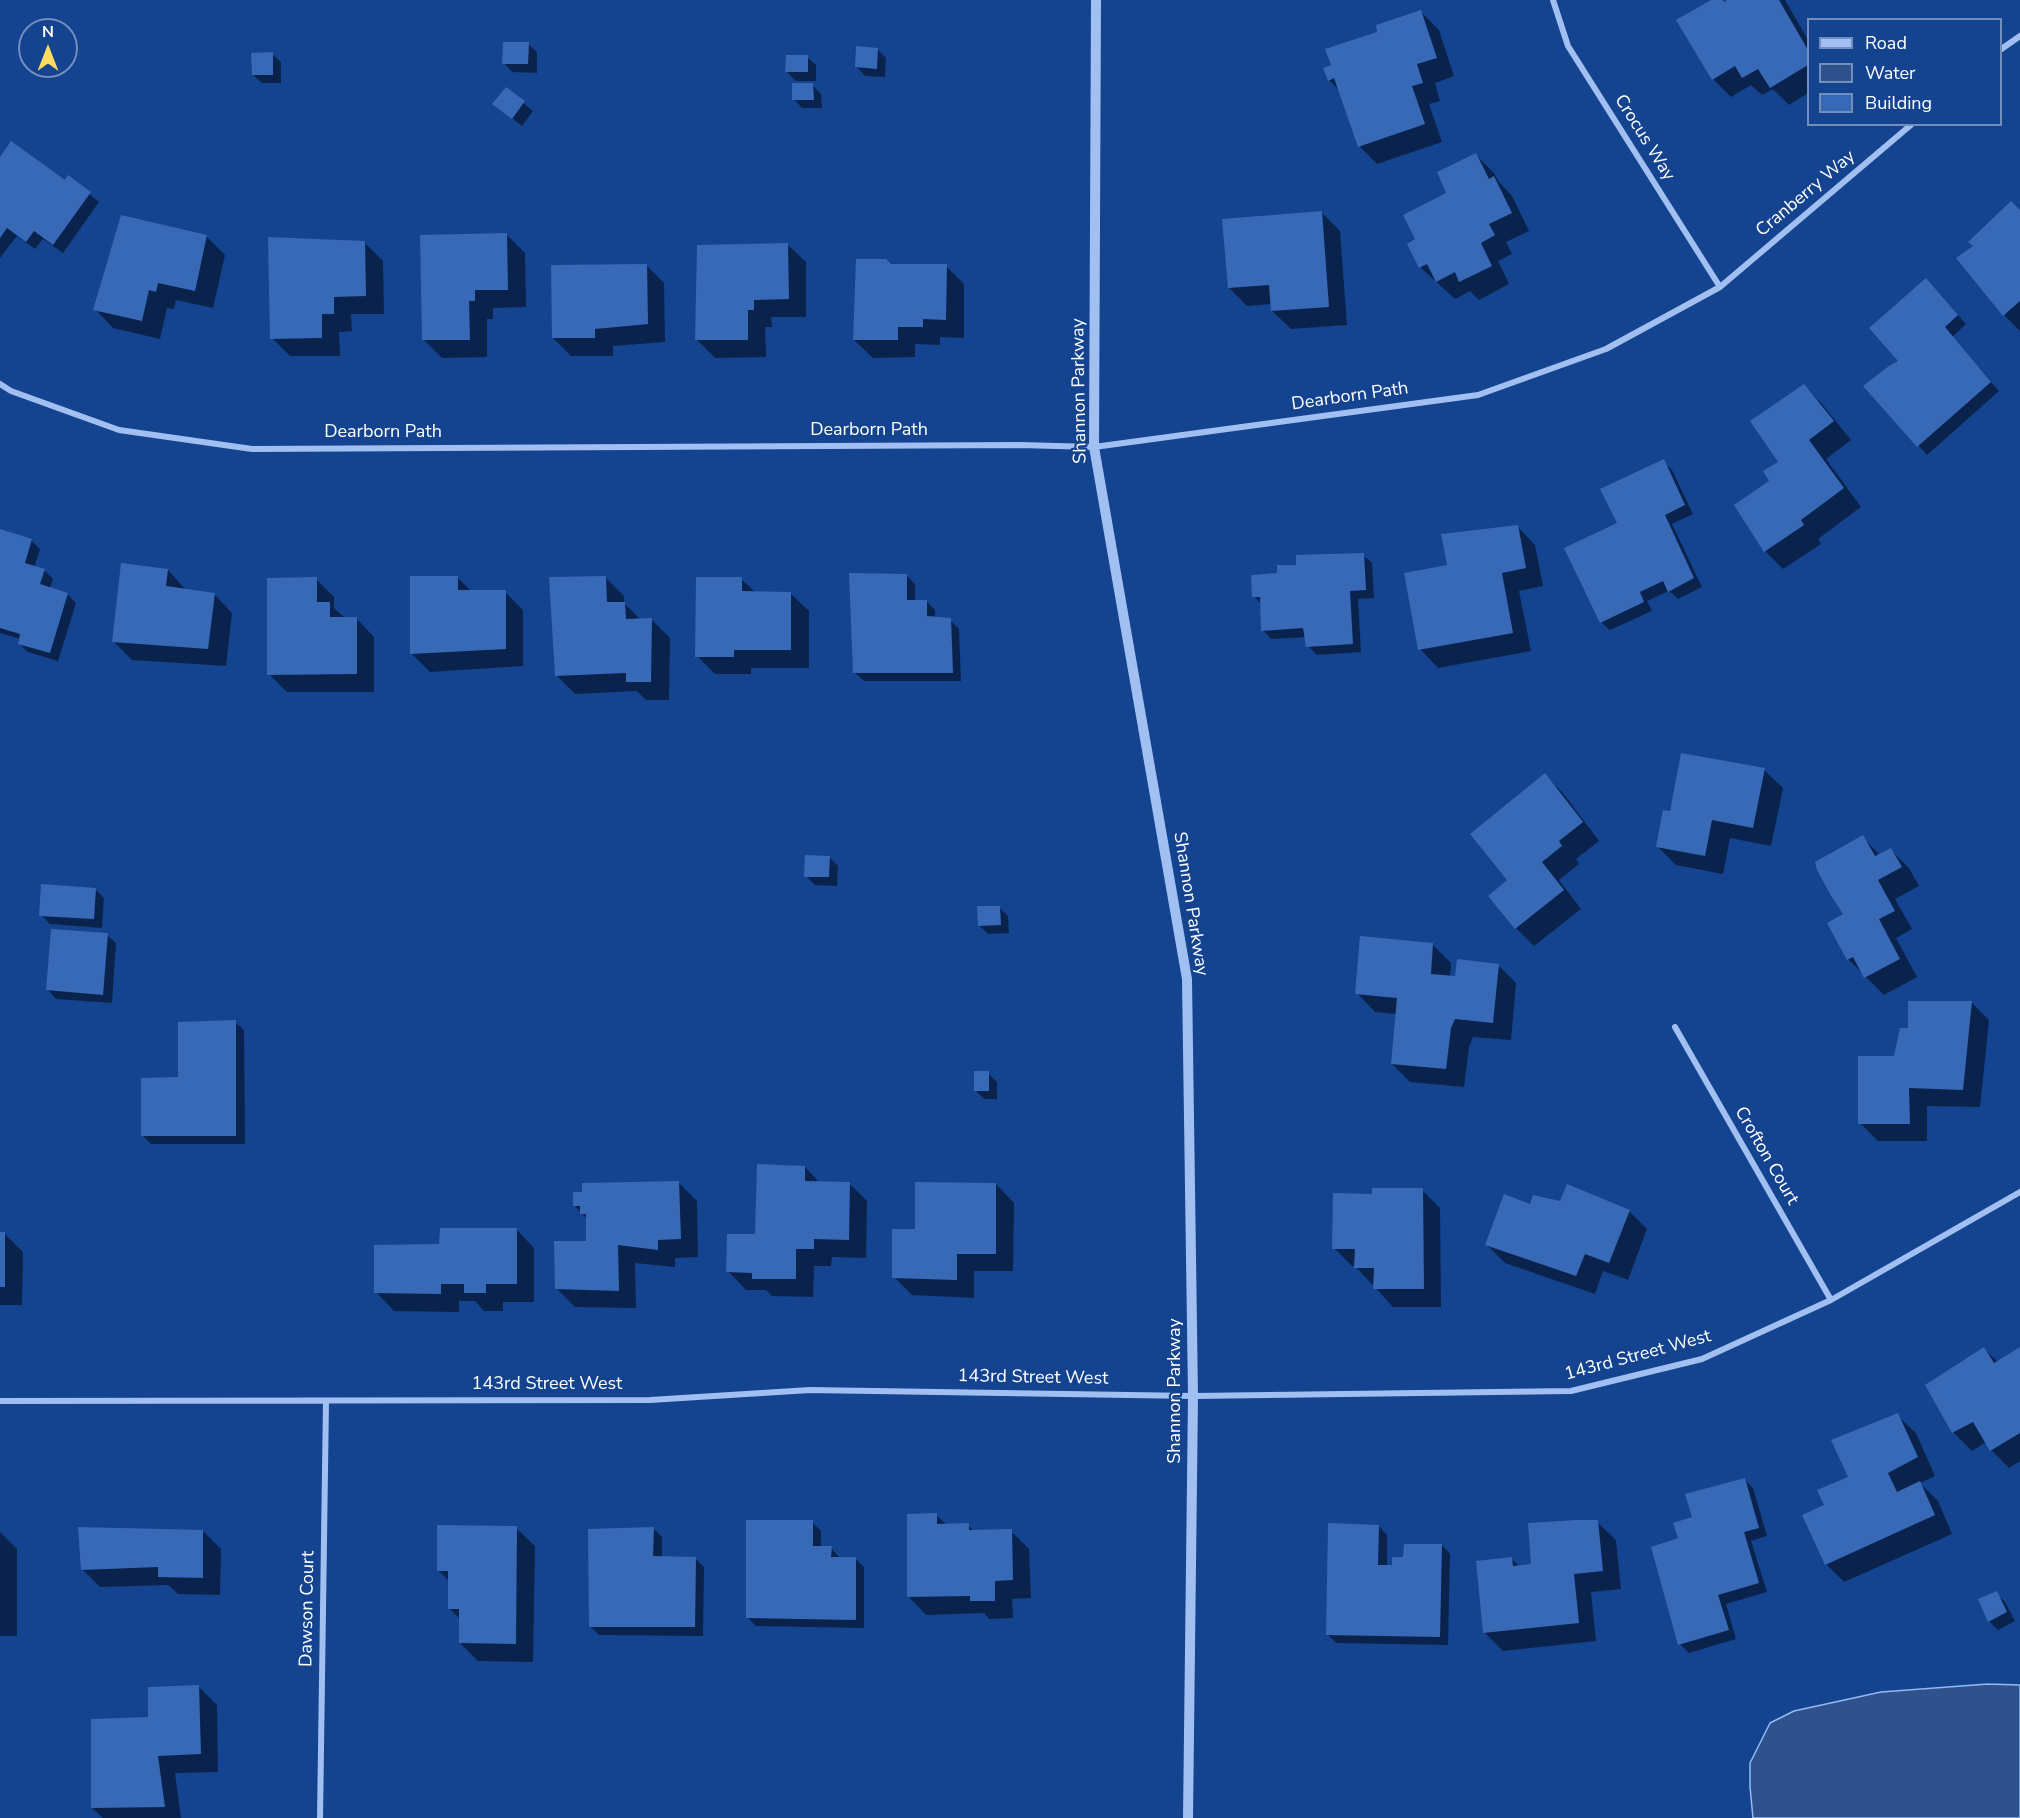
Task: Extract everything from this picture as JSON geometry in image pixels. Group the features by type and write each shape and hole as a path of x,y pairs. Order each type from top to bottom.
{"street":[{"name":"Shannon Parkway","path":"1095,0 1094,447 1187,979 1194,1396 1188,1818"},
{"name":"Crocus Way","path":"1553,0 1568,46 1720,287"},
{"path":"2002,49 2020,36"},
{"name":"Cranberry Way","path":"1720,287 1910,126"},
{"name":"Dearborn Path","path":"0,384 11,391 119,430 252,449 1019,445 1094,447 1478,395 1606,349 1720,287"},
{"name":"Crofton Court","path":"1675,1027 1831,1300"},
{"name":"143rd Street West","path":"0,1401 650,1400 810,1390 1194,1396 1571,1392 1702,1359 1831,1300 2020,1192"},
{"name":"Dawson Court","path":"320,1818 326,1401"}],"water":[{"path":"1988,1684 2020,1685 2020,1818 1753,1818 1750,1763 1770,1723 1794,1711 1881,1692"}],"building":[{"path":"1711,0 1723,0 1724,2 1727,0 1779,0 1807,48 1807,66 1770,88 1758,69 1742,78 1735,66 1712,80 1676,20"},
{"path":"1421,10 1437,58 1417,64 1423,83 1412,86 1425,124 1358,147 1334,78 1328,81 1323,68 1331,65 1325,49 1377,32 1376,25"},
{"path":"503,42 529,42 528,64 502,64"},
{"path":"856,46 878,48 877,69 855,67"},
{"path":"273,52 273,75 252,75 251,53"},
{"path":"786,55 808,55 808,72 785,72"},
{"path":"792,83 813,83 814,100 792,100"},
{"path":"506,87 525,101 512,119 492,104"},
{"path":"11,141 65,180 68,175 91,192 53,245 34,231 26,242 7,228 0,238 0,157"},
{"path":"1476,153 1489,179 1494,176 1512,213 1489,224 1495,235 1481,243 1492,266 1459,282 1455,272 1436,282 1427,264 1419,268 1407,244 1415,239 1403,215 1446,193 1437,172"},
{"path":"2011,201 2020,210 2020,301 2003,316 1956,258 1973,246 1968,242"},
{"path":"1322,211 1329,307 1271,311 1269,285 1228,288 1222,219"},
{"path":"121,215 207,235 195,291 158,283 156,292 149,290 142,321 93,310"},
{"path":"507,233 508,290 475,290 475,301 469,301 470,340 422,340 420,235"},
{"path":"268,237 365,241 366,296 334,297 334,314 322,314 322,338 270,339"},
{"path":"788,243 789,299 754,300 754,310 748,310 748,340 695,340 697,245"},
{"path":"856,259 886,259 891,264 947,264 946,320 923,319 923,327 898,327 898,340 853,340"},
{"path":"647,264 648,324 595,329 595,338 552,338 551,265"},
{"path":"1926,278 1958,315 1945,327 1991,382 1917,447 1863,386 1898,361 1869,328"},
{"path":"1804,384 1834,421 1809,440 1844,488 1801,520 1804,525 1764,552 1734,505 1769,481 1763,471 1778,462 1750,421"},
{"path":"1664,459 1685,505 1665,515 1694,578 1668,592 1663,581 1640,592 1644,602 1600,623 1564,548 1617,523 1600,489"},
{"path":"1518,525 1526,568 1502,573 1513,633 1418,650 1404,573 1447,565 1441,534"},
{"path":"0,529 32,539 25,563 45,569 40,584 68,593 50,653 18,644 20,634 0,628"},
{"path":"1364,553 1366,590 1350,591 1353,644 1306,647 1303,628 1261,631 1260,597 1252,597 1251,575 1277,573 1277,565 1296,565 1296,555"},
{"path":"121,563 168,569 166,586 215,593 208,649 112,642"},
{"path":"849,573 907,574 907,600 927,600 927,616 951,618 953,673 853,673"},
{"path":"410,576 458,576 458,590 506,590 506,649 410,654"},
{"path":"606,576 607,602 625,602 626,619 652,618 651,682 626,682 626,673 555,676 549,577"},
{"path":"317,577 317,602 330,602 330,617 357,617 357,674 267,675 267,578"},
{"path":"696,577 742,577 742,591 791,592 791,650 734,650 734,657 695,657"},
{"path":"1681,753 1765,768 1753,828 1712,820 1705,856 1656,847 1663,810 1670,811"},
{"path":"1545,773 1583,822 1559,841 1562,846 1542,862 1564,890 1515,929 1488,896 1507,880 1470,834"},
{"path":"1863,835 1875,856 1891,848 1902,867 1878,880 1895,911 1879,919 1900,959 1864,978 1853,957 1847,960 1827,923 1843,914 1817,870 1815,862"},
{"path":"805,855 830,856 829,877 804,877"},
{"path":"41,884 96,888 94,919 39,916"},
{"path":"977,906 1000,906 1001,925 978,926"},
{"path":"51,929 108,933 103,995 46,990"},
{"path":"1360,936 1433,943 1431,974 1455,976 1457,959 1499,964 1493,1023 1455,1019 1451,1028 1446,1069 1391,1064 1397,998 1355,994"},
{"path":"1908,1001 1972,1001 1963,1090 1909,1088 1910,1124 1858,1124 1858,1056 1894,1056 1900,1028 1908,1028"},
{"path":"236,1020 236,1136 141,1136 141,1078 178,1077 178,1022"},
{"path":"974,1071 989,1071 989,1091 974,1091"},
{"path":"757,1164 805,1166 805,1181 850,1182 849,1240 814,1239 814,1249 796,1249 796,1279 752,1279 752,1273 726,1272 727,1234 755,1234"},
{"path":"679,1181 681,1239 658,1240 658,1250 618,1245 619,1291 555,1289 554,1241 586,1241 586,1214 580,1214 580,1206 573,1206 573,1192 582,1192 582,1183"},
{"path":"915,1182 996,1183 996,1254 957,1254 957,1280 892,1278 892,1229 915,1229"},
{"path":"1567,1184 1630,1210 1609,1263 1585,1254 1576,1276 1485,1245 1504,1194 1530,1204 1533,1195 1560,1201"},
{"path":"1372,1188 1423,1188 1424,1289 1373,1289 1374,1268 1354,1268 1355,1249 1332,1249 1333,1193 1372,1194"},
{"path":"440,1228 517,1228 517,1284 486,1284 486,1293 464,1293 464,1284 441,1284 441,1294 374,1293 374,1245 439,1244"},
{"path":"0,1232 5,1232 5,1287 0,1287"},
{"path":"1984,1347 1994,1363 2020,1347 2020,1433 1990,1451 1973,1422 1952,1433 1925,1385"},
{"path":"1898,1413 1918,1457 1888,1473 1897,1492 1920,1481 1935,1515 1825,1565 1802,1515 1824,1505 1817,1490 1848,1477 1831,1440"},
{"path":"1745,1478 1759,1528 1744,1532 1759,1583 1718,1595 1729,1630 1678,1645 1651,1547 1678,1538 1673,1523 1692,1517 1685,1494"},
{"path":"937,1513 937,1524 969,1523 969,1530 1012,1529 1013,1580 995,1581 995,1601 970,1601 970,1596 907,1597 907,1514"},
{"path":"746,1520 813,1520 813,1546 832,1546 831,1557 856,1557 856,1620 746,1618"},
{"path":"1598,1520 1603,1571 1574,1574 1579,1623 1483,1633 1476,1561 1512,1557 1513,1566 1531,1564 1528,1523"},
{"path":"1328,1523 1379,1525 1378,1565 1392,1565 1392,1557 1403,1557 1404,1544 1442,1544 1440,1637 1326,1635"},
{"path":"437,1525 517,1526 516,1644 459,1643 459,1609 448,1609 448,1571 437,1571"},
{"path":"78,1527 203,1530 203,1578 158,1577 158,1567 81,1570"},
{"path":"654,1527 653,1556 696,1557 695,1627 589,1627 588,1529"},
{"path":"1997,1591 2007,1612 1988,1622 1978,1599"},
{"path":"199,1685 201,1754 158,1756 165,1807 91,1808 91,1719 148,1717 148,1687"}]}
